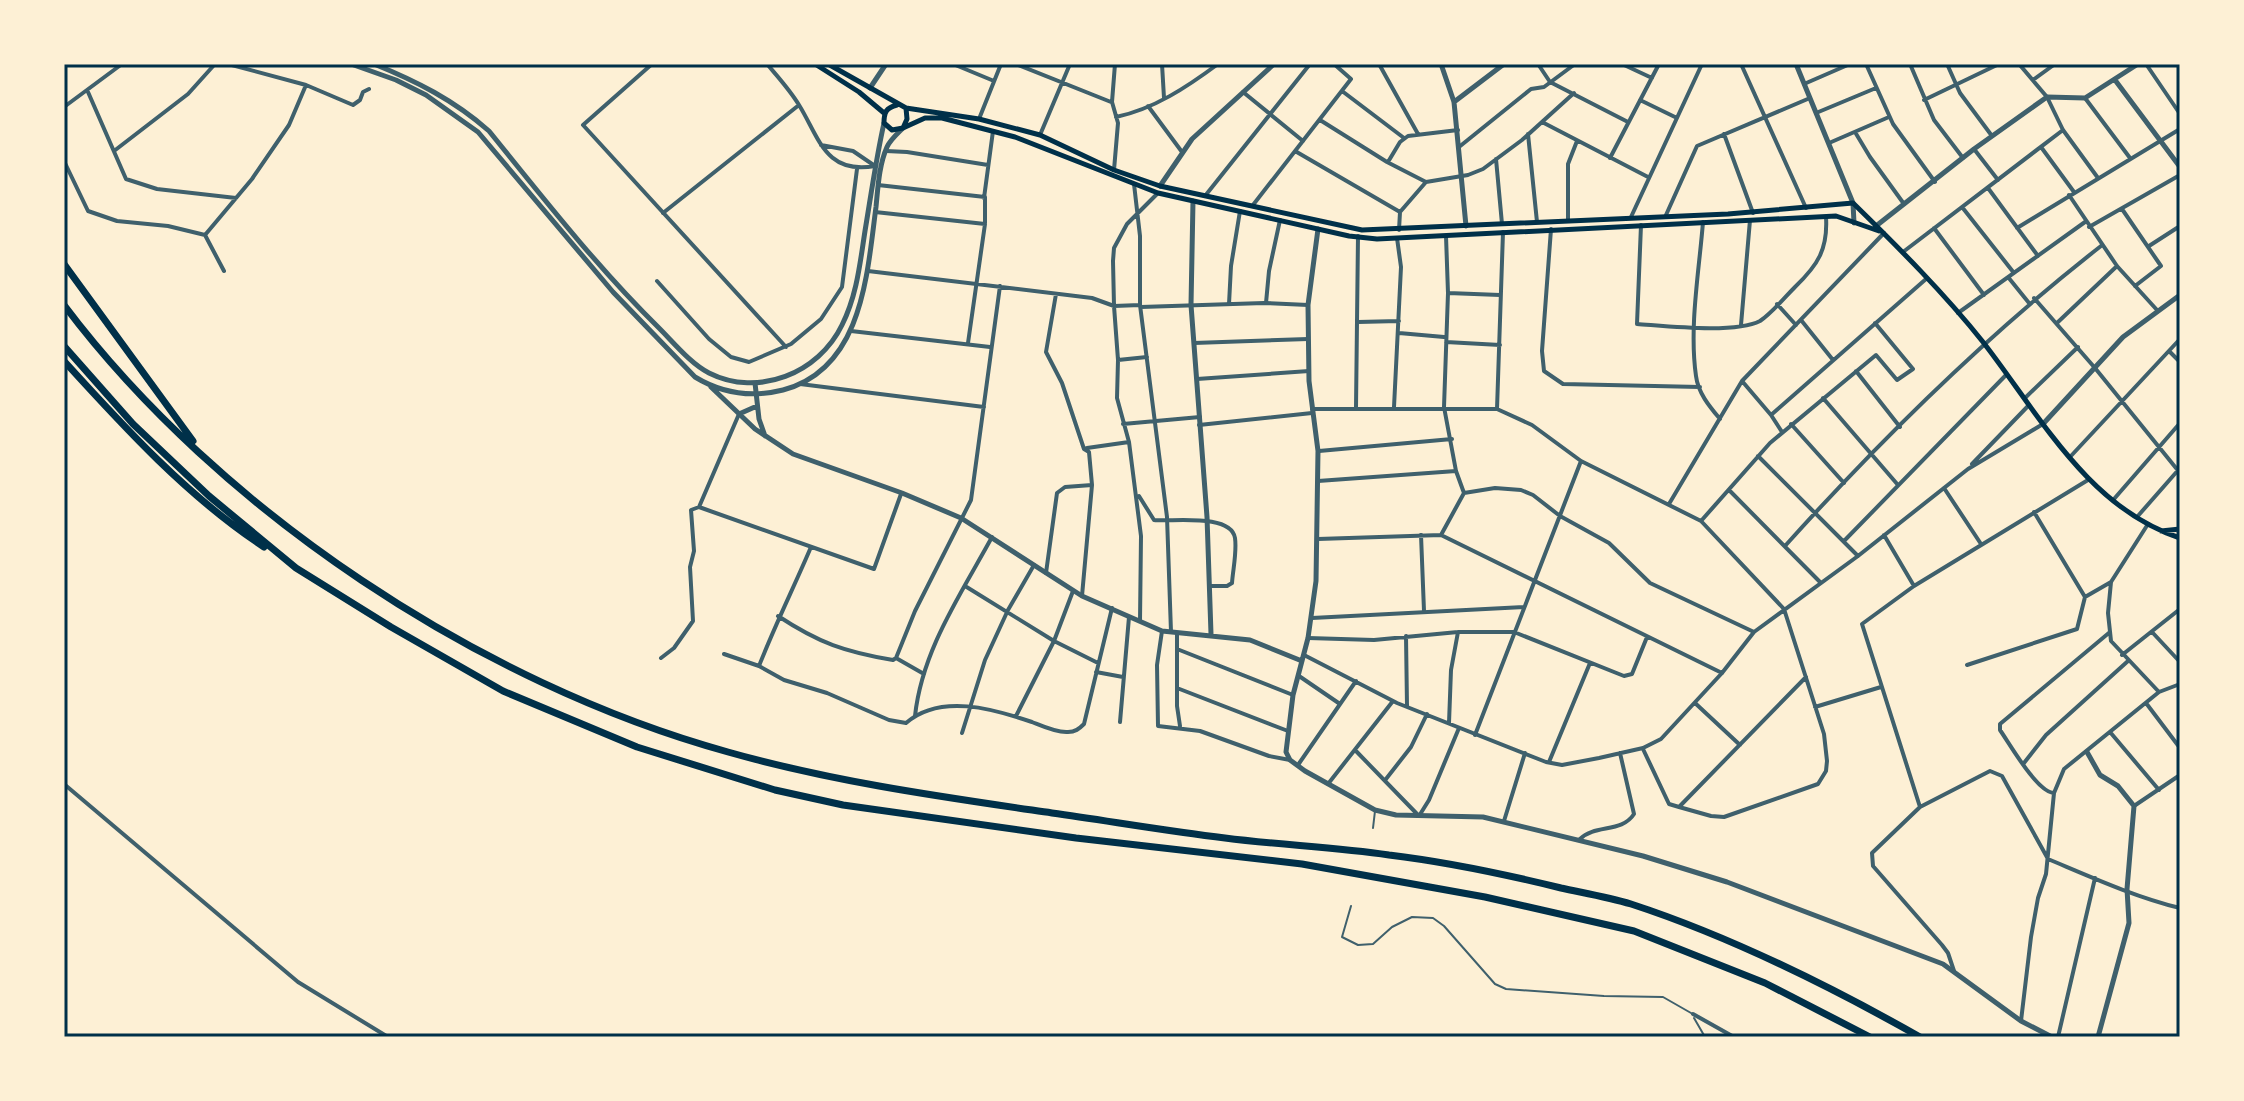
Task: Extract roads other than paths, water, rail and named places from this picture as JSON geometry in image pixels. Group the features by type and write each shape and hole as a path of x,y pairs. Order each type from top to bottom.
{"highway":[{"path":"64,264 207,458"},
{"path":"64,305 138,393 207,458 333,562 398,605 520,672 643,725 726,752 835,779 1225,838 1388,854 1492,872 1629,904 1766,956 1920,1037"},
{"path":"64,346 133,424 209,496 296,568"},
{"path":"64,361 114,416 228,523 391,627 503,691 637,747 775,790 914,816 1302,864 1545,910 1634,931 1765,983 1870,1037"}],"main road":[{"path":"815,64 859,92 884,113"},
{"path":"832,65 897,105 979,119 1040,135 1159,190 1253,205 1362,230 1753,213 1853,203 1958,313 2088,480 2148,524 2180,538"},
{"path":"897,105 889,107 884,113 884,123 892,130 925,118 942,118 1062,153 1134,184 1193,201 1358,236 1446,236 1836,216 1884,233"},
{"path":"903,128 907,119 906,108"},
{"path":"2160,531 2177,529"}],"street":[{"path":"64,107 122,64"},
{"path":"113,152 188,94 215,64"},
{"path":"228,64 306,85 353,105 369,89"},
{"path":"351,64 396,80 426,95 478,132 506,162 558,230 695,377 710,386 765,437 793,454 961,518 1073,591 1162,631 1250,640 1303,658 1393,701 1475,735 1562,765 1643,748 1661,739 1722,673 1754,632 1858,556 1968,469 2043,424 2123,337 2179,297"},
{"path":"374,64 434,90 467,111 489,131 616,285 707,372 732,383 755,383 793,374 810,365 827,349 841,327 853,299 860,270 884,123"},
{"path":"652,64 583,125 786,347"},
{"path":"767,64 799,105 819,145 843,164 857,169 878,167"},
{"path":"870,88 886,64"},
{"path":"953,64 994,81"},
{"path":"979,119 1001,64"},
{"path":"1016,64 1112,102"},
{"path":"1040,135 1070,64"},
{"path":"1114,170 1118,123 1112,102 1115,64"},
{"path":"1162,64 1164,98"},
{"path":"1116,117 1180,92 1218,64"},
{"path":"1140,621 1141,536 1129,442 1117,398 1114,248 1127,224 1159,190 1192,139 1274,64"},
{"path":"1205,196 1310,64"},
{"path":"1253,205 1351,79 1334,64"},
{"path":"1379,64 1418,134"},
{"path":"1441,64 1454,102 1466,226"},
{"path":"1454,102 1504,64"},
{"path":"1538,64 1550,82 1628,122"},
{"path":"1459,147 1531,89 1544,87 1575,64"},
{"path":"1622,64 1652,78"},
{"path":"1610,158 1659,64"},
{"path":"1631,217 1702,64"},
{"path":"1741,64 1807,209"},
{"path":"1796,64 1853,203 1854,223"},
{"path":"1804,84 1850,64"},
{"path":"1867,64 1889,117 1935,182"},
{"path":"1910,64 1924,100 1941,131 1963,158"},
{"path":"1947,64 1967,105 1992,136"},
{"path":"1924,100 1999,64"},
{"path":"2019,64 2047,97 2063,130 2098,178"},
{"path":"2033,80 2055,64"},
{"path":"1876,226 1974,149 2047,97 2085,98 2138,64"},
{"path":"2146,64 2180,114"},
{"path":"2115,80 2180,167"},
{"path":"205,235 289,125 306,85"},
{"path":"1816,113 1876,88"},
{"path":"1342,91 1404,138"},
{"path":"88,92 126,179 157,189 236,198"},
{"path":"1243,92 1303,141"},
{"path":"1320,120 1426,182 1479,171 1528,134 1574,93"},
{"path":"1666,215 1697,146 1810,98"},
{"path":"2085,98 2130,158"},
{"path":"1640,100 1677,118"},
{"path":"663,213 799,105"},
{"path":"1148,106 1183,153"},
{"path":"1827,143 1889,117"},
{"path":"1542,122 1648,177"},
{"path":"710,386 756,395 800,384 822,370 837,353 851,331 868,271 878,167 888,144 903,128"},
{"path":"2017,228 2180,129"},
{"path":"1388,162 1404,138 1458,130"},
{"path":"1901,253 2063,130"},
{"path":"968,343 985,224 984,198 993,131"},
{"path":"1855,132 1904,204"},
{"path":"1528,134 1537,222"},
{"path":"1724,134 1753,213"},
{"path":"1568,220 1568,164 1577,141"},
{"path":"819,145 853,151 878,167"},
{"path":"2041,147 2101,246 2157,310"},
{"path":"1974,149 1998,180"},
{"path":"886,151 988,165"},
{"path":"1295,151 1400,212"},
{"path":"1496,159 1502,224"},
{"path":"64,161 88,211 117,221 168,226 205,235 224,271"},
{"path":"657,281 709,339 731,357 749,362 786,347 821,319 842,287 857,169"},
{"path":"2089,227 2180,175"},
{"path":"1399,230 1400,212 1426,182"},
{"path":"1134,184 1140,236 1140,306 1168,521 1180,727"},
{"path":"878,185 984,198"},
{"path":"1988,188 2038,256"},
{"path":"1193,201 1191,305 1208,521 1211,634"},
{"path":"1962,207 2014,273"},
{"path":"2122,209 2161,266 2135,287"},
{"path":"1229,304 1231,266 1240,210"},
{"path":"875,212 985,224"},
{"path":"1641,225 1637,324 1719,328 1759,321 1815,268 1824,242 1826,217"},
{"path":"1266,303 1280,220"},
{"path":"1741,325 1750,220"},
{"path":"1703,222 1695,327 1696,379 1706,402 1720,419"},
{"path":"1958,313 2085,222"},
{"path":"2149,246 2180,226"},
{"path":"1934,228 1984,295"},
{"path":"1290,760 1286,752 1288,731 1293,695 1312,618 1318,539 1318,451 1309,371 1308,305 1318,229"},
{"path":"1551,229 1542,351 1544,371 1563,384 1700,387"},
{"path":"1497,409 1503,232"},
{"path":"1669,504 1742,381 1884,233"},
{"path":"1356,408 1358,236"},
{"path":"1441,535 1464,493 1456,471 1444,407 1448,293 1446,236"},
{"path":"1394,407 1401,267 1397,238"},
{"path":"1785,546 1983,343 2101,246"},
{"path":"2057,323 2117,266"},
{"path":"868,271 1092,298 1114,306 1308,305"},
{"path":"2008,277 2029,303"},
{"path":"1771,415 1926,279"},
{"path":"896,658 915,611 971,500 1000,286"},
{"path":"1448,293 1500,295"},
{"path":"1056,294 1046,352 1062,383 1084,449 1089,452 1092,485 1082,596"},
{"path":"2034,298 2179,471 2137,517"},
{"path":"1777,304 1796,325"},
{"path":"1801,320 1833,360"},
{"path":"1358,322 1399,321"},
{"path":"1701,521 1782,432 1876,355 1897,380 1913,369 1875,323"},
{"path":"851,331 990,347"},
{"path":"1399,333 1500,345"},
{"path":"1193,343 1308,339"},
{"path":"2069,457 2180,339"},
{"path":"2024,399 2078,347"},
{"path":"2169,351 2180,362"},
{"path":"1118,360 1147,357"},
{"path":"1197,379 1309,371"},
{"path":"1856,371 1900,427"},
{"path":"1844,541 2006,375"},
{"path":"1742,381 1782,432"},
{"path":"731,407 732,383"},
{"path":"755,383 765,437"},
{"path":"800,384 984,407"},
{"path":"1823,398 1898,485"},
{"path":"1968,469 2029,405"},
{"path":"699,507 739,414 757,406"},
{"path":"1199,425 1356,408 1497,409 1532,425 1581,461 1701,521 1784,609 1824,734 1826,771 1818,784 1724,817 1711,816 1669,804 1643,748"},
{"path":"1123,424 1200,417"},
{"path":"2114,499 2180,423"},
{"path":"1791,424 1844,483"},
{"path":"1318,451 1452,439"},
{"path":"1084,449 1129,442"},
{"path":"1758,456 1858,556"},
{"path":"1475,735 1581,461"},
{"path":"1318,481 1456,471"},
{"path":"1920,807 1862,624 1914,586 2088,480"},
{"path":"1046,573 1057,493 1065,487 1092,485"},
{"path":"1464,493 1495,488 1521,490 1609,543 1650,583 1754,632"},
{"path":"1944,488 1981,544"},
{"path":"1729,490 1821,583"},
{"path":"1136,491 1154,520 1208,521 1227,526 1235,534 1232,583 1210,586"},
{"path":"661,658 674,648 693,621 691,510 699,507 874,569 902,493"},
{"path":"1967,665 2077,629 2085,597 2034,512"},
{"path":"2177,529 2180,522"},
{"path":"2148,524 2111,582 2108,613 2111,641 2159,692"},
{"path":"1421,535 1424,611"},
{"path":"1318,539 1441,535 1722,673"},
{"path":"1884,535 1914,586"},
{"path":"915,716 924,674 940,629 992,537"},
{"path":"759,666 778,616 811,547"},
{"path":"962,733 985,660 1008,610 1034,565"},
{"path":"2085,597 2111,582"},
{"path":"965,586 1054,641 1098,663"},
{"path":"1016,717 1054,641 1073,591"},
{"path":"1312,618 1524,607"},
{"path":"724,654 889,720 906,723 939,707 971,707 1065,733 1078,730 1084,724 1112,608"},
{"path":"2122,655 2180,609"},
{"path":"778,616 804,633 851,653 896,658 924,674"},
{"path":"1120,722 1129,617"},
{"path":"1162,631 1157,665 1158,726 1162,729 1180,727 1200,731 1269,756 1290,760 1375,810 1504,821 1580,839 1727,882 1943,964 2021,1021 2052,1037"},
{"path":"1308,638 1374,640 1458,632 1514,632 1624,676 1632,674 1647,637"},
{"path":"1449,723 1451,670 1458,632"},
{"path":"2054,793 2044,791 2000,730 2000,724 2110,632"},
{"path":"2152,632 2180,662"},
{"path":"1406,636 1407,706"},
{"path":"1177,649 1293,695"},
{"path":"2024,763 2046,735 2128,661"},
{"path":"1549,762 1590,663"},
{"path":"1096,672 1123,677"},
{"path":"1299,676 1341,705"},
{"path":"1679,807 1806,677"},
{"path":"1298,765 1356,681"},
{"path":"2021,1021 2027,961 2048,859 2054,793 2064,769 2159,692 2180,684"},
{"path":"1815,707 1881,687"},
{"path":"1177,688 1288,731"},
{"path":"1328,785 1393,701"},
{"path":"1695,703 1740,745"},
{"path":"2146,703 2180,748"},
{"path":"1385,780 1411,747 1427,714"},
{"path":"1419,816 1429,800 1459,728"},
{"path":"2110,732 2159,790"},
{"path":"1355,750 1419,816"},
{"path":"2087,752 2100,775 2118,786 2134,806 2127,889 2129,923 2098,1037"},
{"path":"1504,821 1525,753"},
{"path":"1580,839 1587,832 1626,823 1634,814 1620,753"},
{"path":"1955,973 1942,945 1873,866 1872,853 1920,807 1990,771 2002,776 2048,859 2149,900 2180,908"},
{"path":"2134,806 2179,777"},
{"path":"64,784 298,982 388,1037"},
{"path":"2058,1037 2095,878"},
{"path":"1693,1014 1734,1037"}],"lane":[{"path":"1373,828 1375,810"},
{"path":"1351,906 1342,937 1358,945 1373,944 1392,927 1412,917 1433,918 1444,926 1495,984 1506,989 1663,997 1693,1014 1705,1037"}]}
